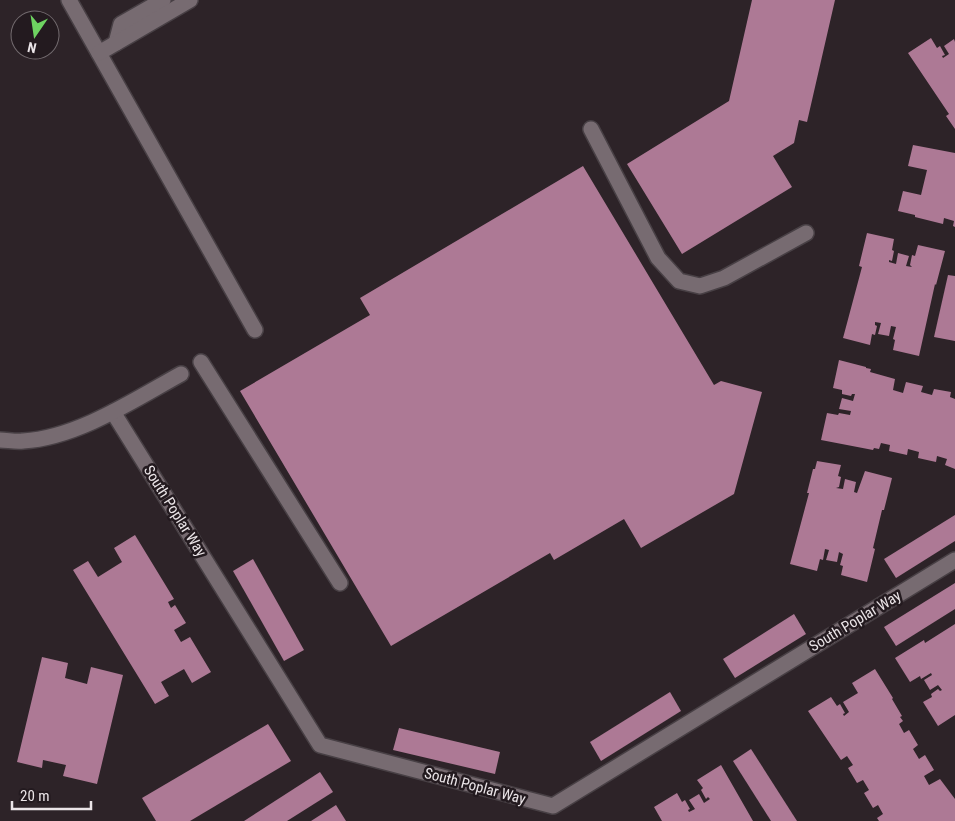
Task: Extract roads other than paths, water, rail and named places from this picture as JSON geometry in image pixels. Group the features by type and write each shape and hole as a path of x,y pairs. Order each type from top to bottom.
{"street":[{"path":"68,0 254,330"},
{"path":"116,43 121,24 163,0"},
{"path":"99,53 190,0"},
{"path":"591,129 658,258 679,281 700,286 724,278 806,234"},
{"path":"200,362 340,583"},
{"path":"0,440 23,441 58,434 84,425 114,412 181,374"},
{"name":"South Poplar Way","path":"114,412 320,745 553,806 955,560"}]}
